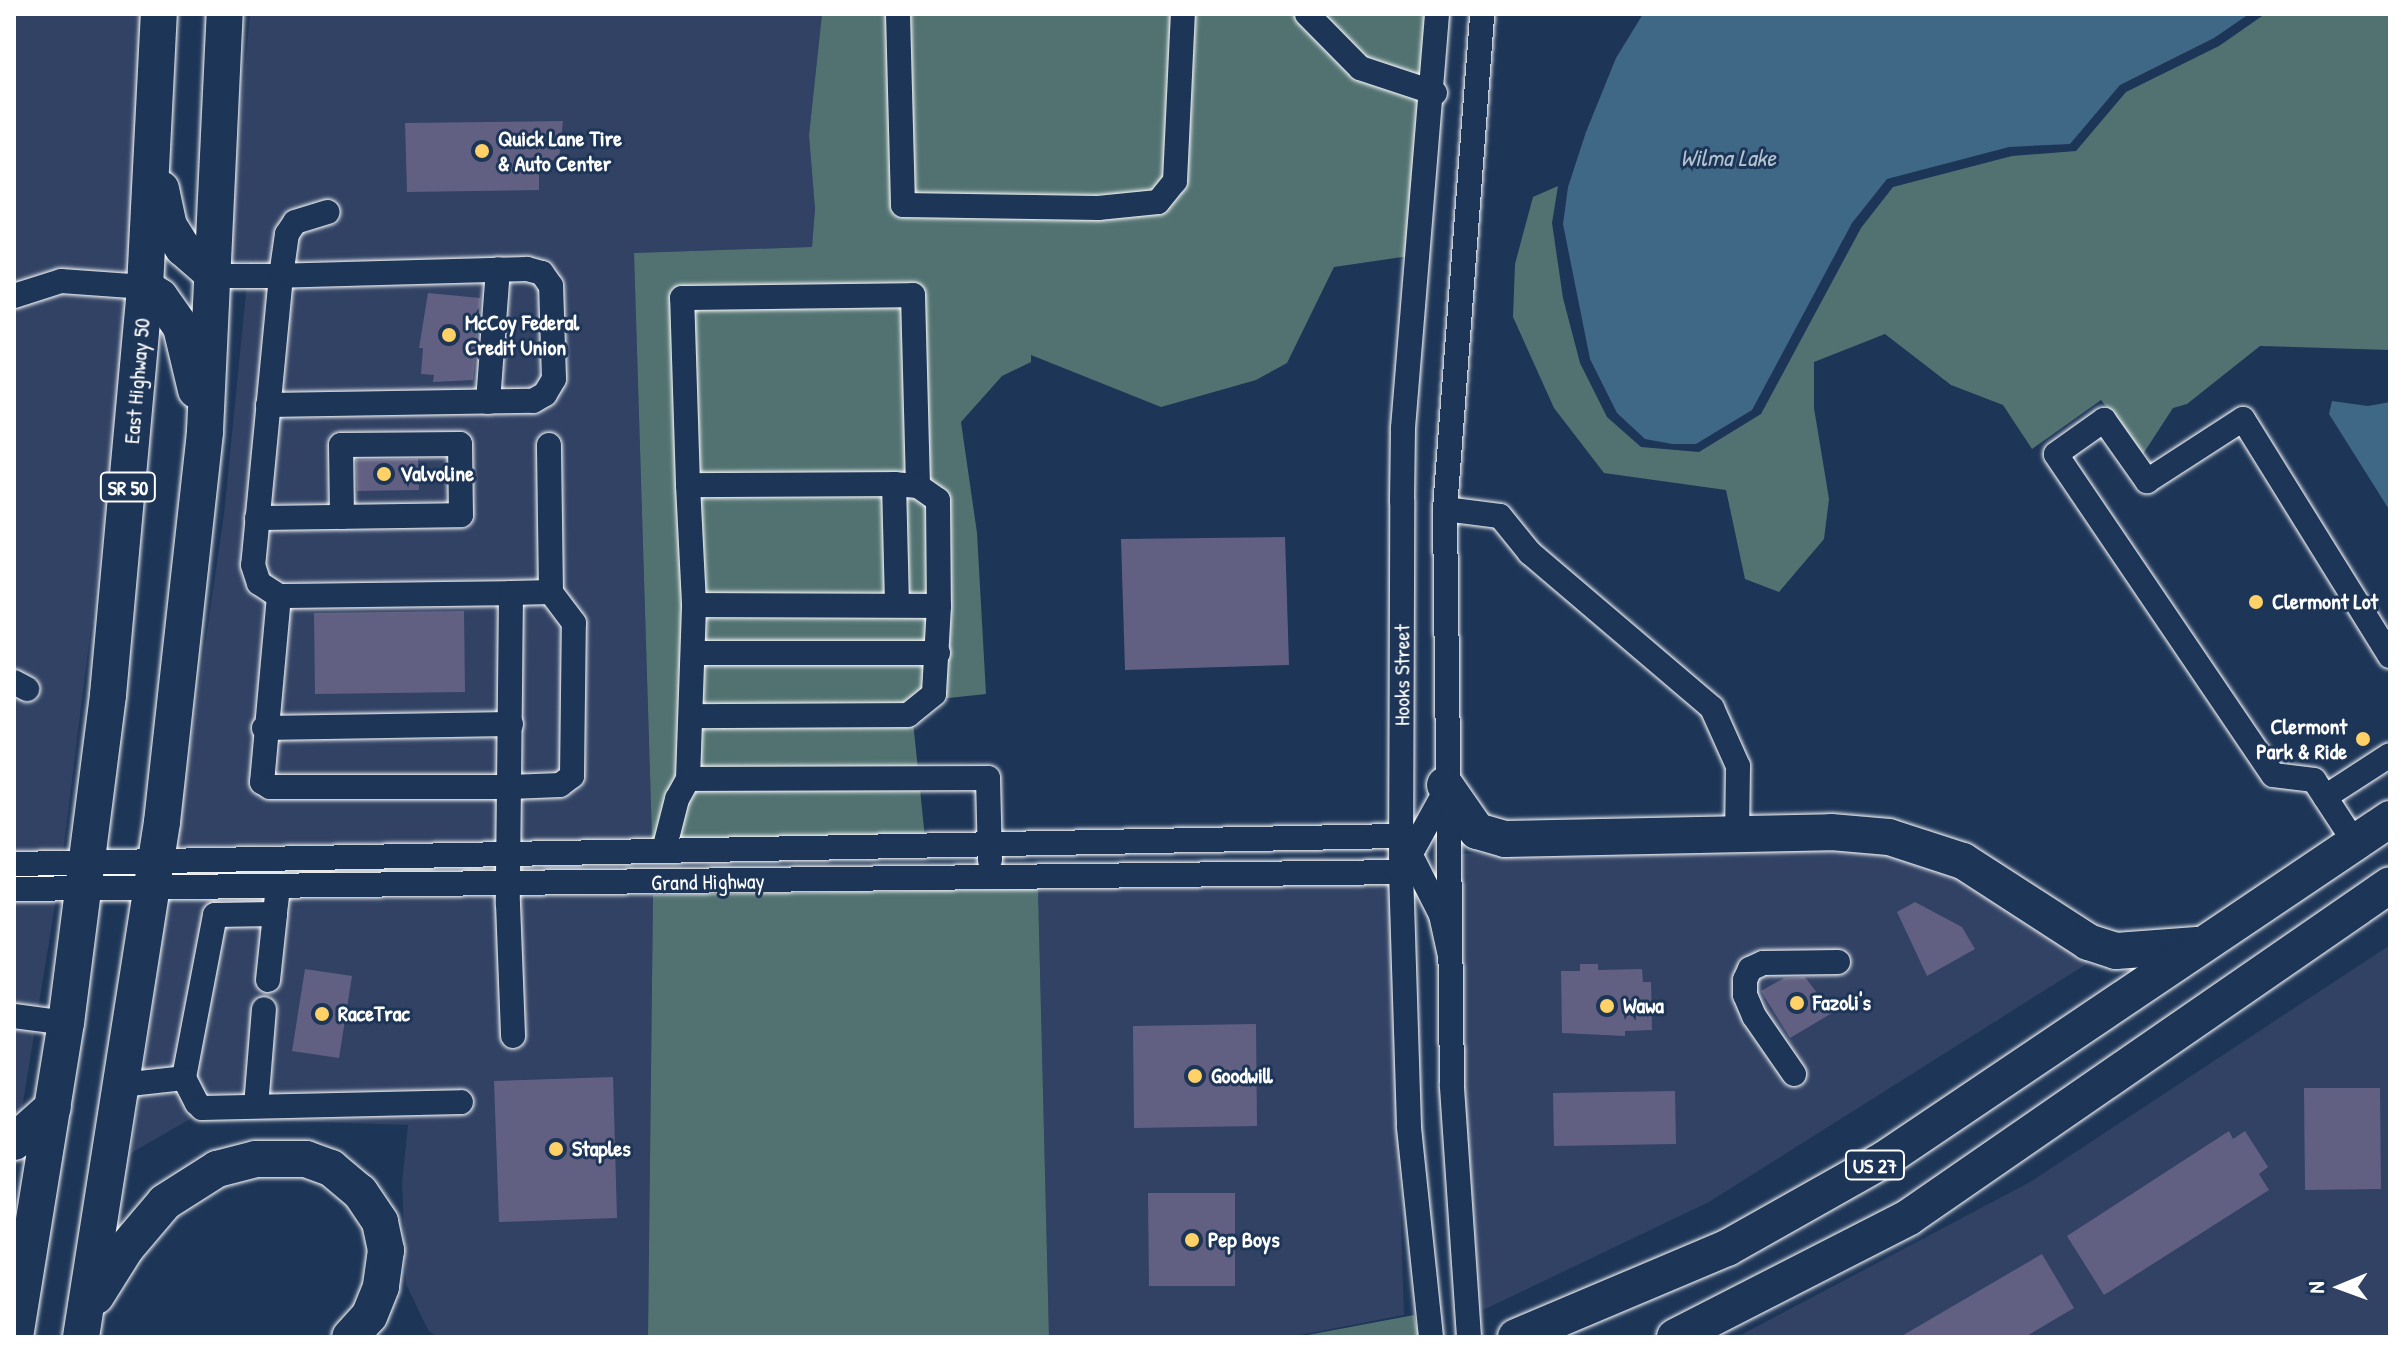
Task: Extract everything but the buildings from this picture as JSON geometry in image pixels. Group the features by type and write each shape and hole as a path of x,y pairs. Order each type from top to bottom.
{"highway":[{"name":"East Highway 50","path":"87,876 145,287 159,14"},
{"path":"84,1324 154,874 205,431 215,276 223,19"},
{"path":"155,111 169,226 183,248 215,276"},
{"path":"145,287 160,297 181,327 205,431"},
{"path":"1445,785 1467,821 1490,837 1737,834 1889,837 1963,861 2088,942 2116,951 2147,952 2206,944"},
{"name":"US 27","path":"1516,1337 1727,1248 1885,1159 2390,819"},
{"name":"SR 50","path":"15,1337 87,876"},
{"name":"US 27","path":"1675,1337 1909,1217 2390,885"},
{"path":"14,1142 53,1107"},
{"path":"84,1324 126,1248 165,1202 217,1169 256,1159 306,1159 331,1168 360,1192 380,1222 386,1250 381,1287 369,1316 350,1337"}],"street":[{"path":"898,14 903,205 1098,208 1158,202 1175,181 1183,14"},
{"path":"1307,14 1360,68 1435,93"},
{"name":"Hooks Street","path":"1431,1337 1409,1126 1404,854 1403,428 1435,93 1437,14"},
{"name":"Hooks Street","path":"1469,1337 1450,956 1445,785 1445,509 1482,14"},
{"path":"327,212 295,222 287,234 257,518 255,574 259,583 279,596 551,592"},
{"path":"215,276 498,269 542,273 551,286 554,379 545,394 533,401 268,405"},
{"path":"488,402 498,269"},
{"path":"14,296 61,281 145,287"},
{"path":"664,850 677,799 688,779 691,716 694,605 682,298 913,295 906,485 897,605"},
{"path":"2355,843 2314,780 2273,775 2056,454 2104,420 2147,481 2243,419 2390,656"},
{"path":"257,518 342,517 461,515 460,444 341,445 342,517"},
{"path":"279,596 259,773 270,787 560,785 572,776 575,761 574,623 551,592 549,445"},
{"path":"688,485 906,485 938,500 939,606 934,694 908,715 691,716"},
{"path":"1445,509 1500,516 1530,553 1712,708 1738,766 1737,834"},
{"path":"511,593 508,885 513,1036"},
{"path":"694,605 939,606"},
{"path":"693,653 938,653"},
{"path":"264,728 511,724"},
{"path":"2325,797 2390,755"},
{"path":"688,779 988,778 990,878"},
{"path":"1445,785 1441,803 1404,854 1441,915 1450,956"},
{"name":"Grand Highway","path":"14,889 87,876 508,853 990,844 1404,854"},
{"name":"Grand Highway","path":"154,874 278,888 990,878 1404,854"},
{"name":"Grand Highway","path":"14,864 87,876"},
{"path":"268,980 278,888"},
{"path":"275,914 215,915 184,1078 202,1108 461,1102"},
{"path":"1794,1074 1754,1016 1745,995 1745,980 1750,969 1763,963 1838,962"},
{"path":"256,1106 256,1057 264,1009"},
{"path":"14,1016 66,1023"},
{"path":"121,1085 184,1078"}],"shaded area":[{"path":"14,14 143,14 122,375 63,853 14,854"},
{"path":"250,14 822,14 809,135 815,209 812,247 634,253 652,839 176,847 224,514 249,262 227,262"},
{"path":"1841,843 1919,855 2096,958 1709,1202 1481,1311 1464,1084 1459,854"},
{"path":"1390,883 1404,1315 1290,1337 1049,1337 1038,889"},
{"path":"653,895 648,1337 437,1337 428,1330 406,1284 402,1182 408,1125 192,1118 131,1153 168,901"},
{"path":"56,899 20,1121 14,1121 14,900"},
{"path":"2390,945 2390,1337 1737,1337 2030,1182"}],"green space":[{"path":"822,14 1425,14 1409,256 1334,267 1287,363 1256,380 1161,407 1031,355 1031,362 1002,376 961,422 977,533 986,694 911,702 925,838 652,839 634,253 812,247 815,209 809,135"},
{"path":"2265,14 2390,14 2390,350 2260,346 2187,404 2173,408 2143,454 2101,400 2032,449 2003,405 1951,385 1885,334 1814,362 1814,408 1829,499 1824,539 1779,592 1745,579 1726,490 1604,473 1554,408 1513,317 1515,264 1533,197 1558,186 1552,223 1563,298 1580,363 1607,417 1641,447 1699,452 1761,414 1861,228 1893,187 2012,156 2076,151 2126,92 2219,46"},
{"path":"1038,889 1049,1337 648,1337 653,895"},
{"path":"1414,1315 1419,1337 1297,1337"}],"water":[{"name":"Wilma Lake","path":"1643,14 2249,14 2214,38 2120,85 2070,144 2009,147 1887,179 1852,223 1752,410 1696,444 1672,444 1645,439 1617,413 1590,359 1563,224 1568,187 1586,132 1616,58"},
{"path":"2332,401 2368,406 2390,402 2390,511 2329,414"}],"place":[{"name":"Quick Lane Tire & Auto Center","path":"482,151"},
{"name":"McCoy Federal Credit Union","path":"449,335"},
{"name":"Valvoline","path":"384,474"},
{"name":"Clermont Lot","path":"2256,602"},
{"name":"Clermont Park & Ride","path":"2363,739"},
{"name":"Fazoli's","path":"1797,1003"},
{"name":"Wawa","path":"1607,1006"},
{"name":"RaceTrac","path":"322,1014"},
{"name":"Goodwill","path":"1195,1076"},
{"name":"Staples","path":"556,1149"},
{"name":"Pep Boys","path":"1192,1240"}]}
